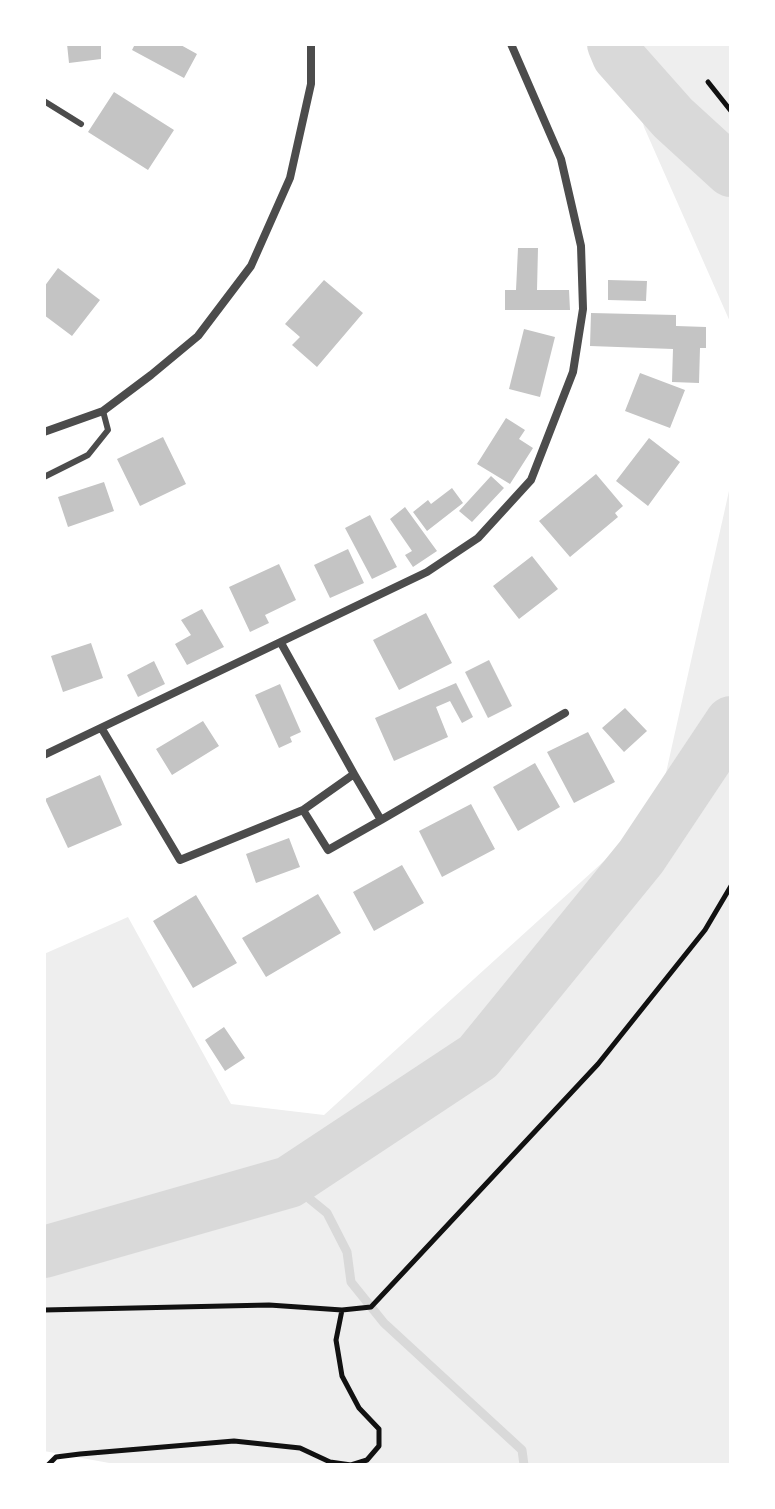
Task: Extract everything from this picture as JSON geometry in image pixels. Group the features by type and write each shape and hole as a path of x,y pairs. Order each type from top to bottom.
{"street":[{"path":"44,432 103,411 151,375 198,336 251,266 290,178 311,84 311,44"},
{"path":"44,755 427,572 478,538 531,480 573,372 583,309 581,246 561,159 511,44"},
{"path":"281,643 381,820"},
{"path":"303,810 328,850 565,713"},
{"path":"102,729 180,860 303,810 354,774"}],"lane":[{"path":"44,101 81,124"},
{"path":"44,477 88,455 108,430 103,411"}],"path":[{"path":"708,82 731,111"},
{"path":"44,1310 269,1305 342,1310 371,1307 598,1064 705,930 731,886"},
{"path":"48,1465 56,1457 234,1441 300,1448 330,1462 351,1465 367,1460 379,1446 379,1429 359,1408 342,1376 336,1340 342,1310"}],"shaded area":[{"path":"622,44 731,44 731,324 644,127"},
{"path":"731,482 731,1465 120,1465 44,1451 44,954 128,917 231,1104 324,1115 657,813"}],"building":[{"path":"67,44 101,44 101,59 69,63"},
{"path":"135,44 179,44 197,54 184,78 132,50"},
{"path":"114,92 174,130 148,170 88,132"},
{"path":"518,248 538,248 537,290 569,290 570,310 505,310 505,290 516,290"},
{"path":"58,268 100,300 72,336 44,315 44,287"},
{"path":"324,280 363,313 317,367 292,345 300,337 285,324"},
{"path":"608,280 647,281 646,301 608,300"},
{"path":"591,313 676,315 676,326 706,327 706,348 700,348 699,383 672,382 673,349 590,346"},
{"path":"524,329 555,337 540,397 509,389"},
{"path":"640,373 685,390 670,428 625,411"},
{"path":"506,418 525,430 519,439 533,448 510,484 477,464"},
{"path":"163,437 186,484 140,506 117,459"},
{"path":"649,438 680,462 648,506 616,481"},
{"path":"596,474 623,506 615,513 618,517 570,557 539,521"},
{"path":"491,476 504,488 472,522 459,511"},
{"path":"104,482 114,511 68,527 58,497"},
{"path":"452,488 463,503 427,531 413,512 428,500 431,504"},
{"path":"405,507 437,551 413,567 405,555 412,551 390,519"},
{"path":"370,515 397,567 372,579 345,528"},
{"path":"348,549 364,583 330,598 314,565"},
{"path":"532,556 558,589 519,619 493,586"},
{"path":"279,564 296,600 265,615 269,623 250,632 229,587"},
{"path":"202,609 224,647 187,665 175,644 191,635 181,620"},
{"path":"426,613 452,663 399,690 373,640"},
{"path":"91,643 103,678 63,692 51,656"},
{"path":"489,660 512,706 488,718 465,672"},
{"path":"154,661 165,684 138,697 127,675"},
{"path":"456,683 473,717 462,723 450,701 436,707 448,737 394,761 375,718"},
{"path":"280,684 301,732 290,737 292,742 279,748 255,695"},
{"path":"625,708 647,731 624,752 602,728"},
{"path":"203,721 219,746 172,775 156,749"},
{"path":"588,732 615,782 574,803 547,752"},
{"path":"535,763 560,807 518,831 493,787"},
{"path":"100,775 122,825 68,848 45,799"},
{"path":"471,804 495,849 442,877 419,831"},
{"path":"289,838 300,867 256,883 246,854"},
{"path":"402,865 424,903 374,931 353,892"},
{"path":"318,894 341,933 266,977 242,938"},
{"path":"196,895 237,963 193,988 153,921"},
{"path":"224,1027 245,1058 225,1071 205,1040"}],"waterway":[{"path":"613,44 618,56 673,118 731,171"},
{"path":"44,1252 289,1182 478,1057 641,857 731,722"},
{"path":"289,1182 327,1213 347,1252 351,1282 384,1323 522,1450 524,1465"}]}
